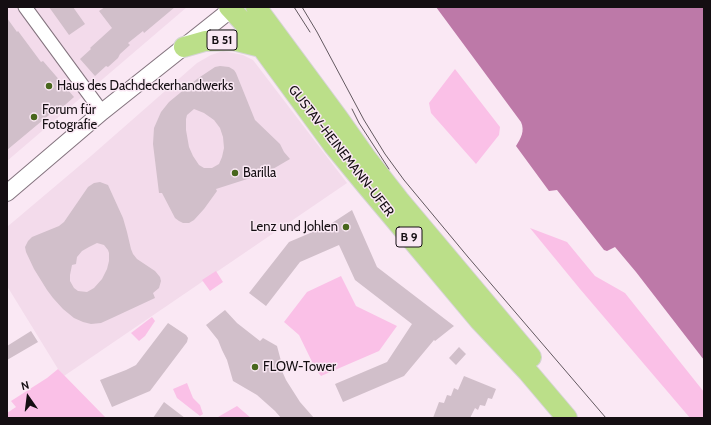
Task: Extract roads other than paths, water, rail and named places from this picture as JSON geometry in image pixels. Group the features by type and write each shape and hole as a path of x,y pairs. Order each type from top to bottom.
{"main road":[{"name":"GUSTAV-HEINEMANN-UFER","path":"256,7 367,159 399,200 583,418"},
{"name":"GUSTAV-HEINEMANN-UFER","path":"231,8 244,23 334,146 480,321 528,372 567,418"},
{"name":"B 51","path":"184,47 205,41 233,40 261,47"}],"street":[{"path":"25,7 102,112"},
{"path":"7,193 102,112 231,8"}],"tram line":[{"path":"294,7 310,32"},
{"path":"302,7 364,120 385,154 404,180 606,418"},
{"path":"352,109 359,123 389,169"}],"place":[{"name":"Haus des Dachdeckerhandwerks","path":"49,86"},
{"name":"Forum für Fotografie","path":"34,117"},
{"name":"Barilla","path":"235,173"},
{"name":"Lenz und Johlen","path":"346,227"},
{"name":"FLOW-Tower","path":"255,367"}]}
